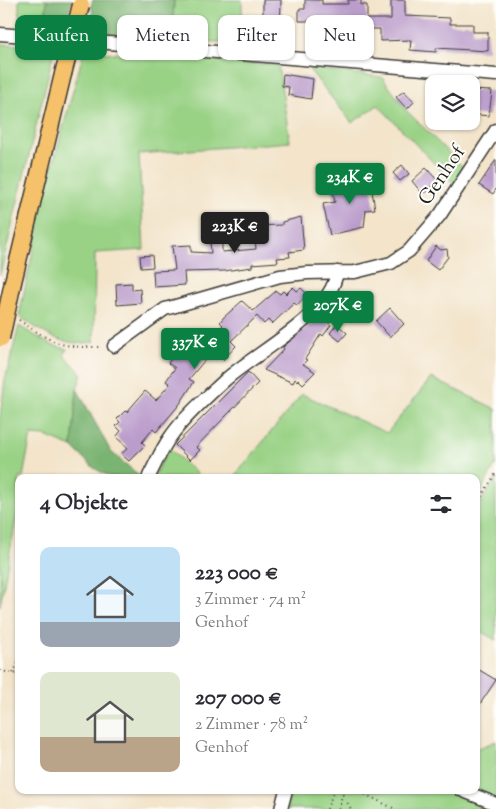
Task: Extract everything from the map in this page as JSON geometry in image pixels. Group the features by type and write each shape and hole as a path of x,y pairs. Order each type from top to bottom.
{"main road":[{"path":"1,341 12,282 82,3"}],"street":[{"path":"0,34 496,75"},
{"name":"Genhof","path":"114,346 165,310 280,276 307,273 355,272 391,263 409,251 440,215 496,130"},
{"path":"150,474 171,436 194,410 226,380 303,322 324,298 336,279 337,272"},
{"path":"281,809 285,794"},
{"path":"471,794 496,804"}],"path":[{"path":"14,317 53,343 76,347 114,346"},
{"path":"480,499 496,473"},
{"path":"0,670 13,673 15,669"},
{"path":"327,809 333,794"},
{"path":"365,794 395,809"},
{"path":"339,809 342,795"},
{"path":"342,795 351,809"},
{"path":"384,809 386,804"}],"green space":[{"path":"19,0 47,0 47,15 19,15"},
{"path":"47,0 72,0 67,15 47,15"},
{"path":"93,0 174,0 173,15 117,15 117,35 107,34 107,15 92,15 91,6"},
{"path":"174,0 242,0 242,15 218,15 218,42 208,42 208,15 173,15"},
{"path":"0,44 15,45 15,60 52,60 0,275"},
{"path":"107,53 117,53 117,60 208,60 278,65 290,142 139,154 144,250 95,253 94,342 72,343 54,338 19,316 46,190 82,60 107,60"},
{"path":"308,68 382,77 406,110 466,170 455,185 378,105 352,123"},
{"path":"19,326 51,345 67,349 64,355 82,374 77,389 72,447 45,436 31,435 24,474 15,474 15,525 0,606 0,417 5,380"},
{"path":"431,378 496,409 496,464 480,493 480,474 236,474 302,394 387,433"},
{"path":"77,389 111,452 137,474 105,474 94,468 72,447"},
{"path":"169,448 197,474 155,474"},
{"path":"496,478 496,640 480,631 480,504"},
{"path":"496,741 496,801 480,792 480,747"},
{"path":"291,794 457,794 496,809 286,809"}],"building":[{"path":"263,0 281,0 281,15 263,15"},
{"path":"305,0 322,0 322,4 348,4 348,0 361,0 361,5 367,5 367,15 305,15 305,21 299,21 299,9 305,9"},
{"path":"391,0 405,0 405,16 450,18 450,24 473,24 473,32 488,32 488,51 436,48 436,52 410,50 411,40 380,41 380,29 374,29 374,19 391,19"},
{"path":"283,74 313,79 311,99 288,95 289,87 282,86"},
{"path":"480,90 492,91 489,116 480,115"},
{"path":"404,91 414,102 407,109 396,97"},
{"path":"496,160 496,189 493,194 479,185"},
{"path":"402,165 409,174 400,181 393,173"},
{"path":"426,168 438,181 425,193 423,190 421,192 412,181"},
{"path":"369,173 375,209 366,210 364,227 330,235 323,204 335,202 332,188 349,185 348,176"},
{"path":"301,217 304,250 289,252 290,257 277,258 278,262 252,264 252,267 224,271 184,272 185,285 154,287 153,271 175,270 172,246 191,245 191,252 211,253 210,241 222,240 222,252 256,249 254,226 282,225 282,222"},
{"path":"436,246 441,250 447,249 448,257 438,270 426,261"},
{"path":"152,255 153,267 141,268 140,256"},
{"path":"132,283 132,290 140,289 141,303 117,305 116,284"},
{"path":"293,287 297,291 301,288 308,295 297,305 294,303 272,324 268,320 264,324 257,316 231,341 236,346 223,360 215,353 212,357 209,355 189,379 194,382 179,405 156,432 153,429 142,442 145,445 129,461 121,454 128,448 116,437 121,431 116,426 120,422 117,419 125,411 127,412 145,391 156,400 170,384 166,381 175,368 168,363 177,351 179,353 187,343 198,352 206,343 209,345 221,333 218,330 223,325 220,322 223,318 242,301 253,311 276,291 280,294 283,291 286,294"},
{"path":"366,294 370,310 361,313 356,296"},
{"path":"390,308 404,324 390,337 376,321"},
{"path":"320,316 331,325 323,336 321,334 305,359 307,360 303,364 315,372 303,384 298,379 297,381 295,379 293,383 264,370 284,349 283,347"},
{"path":"337,324 347,333 340,341 330,333"},
{"path":"248,372 258,383 196,447 200,450 190,460 175,445"},
{"path":"480,670 496,680 480,704"}]}
